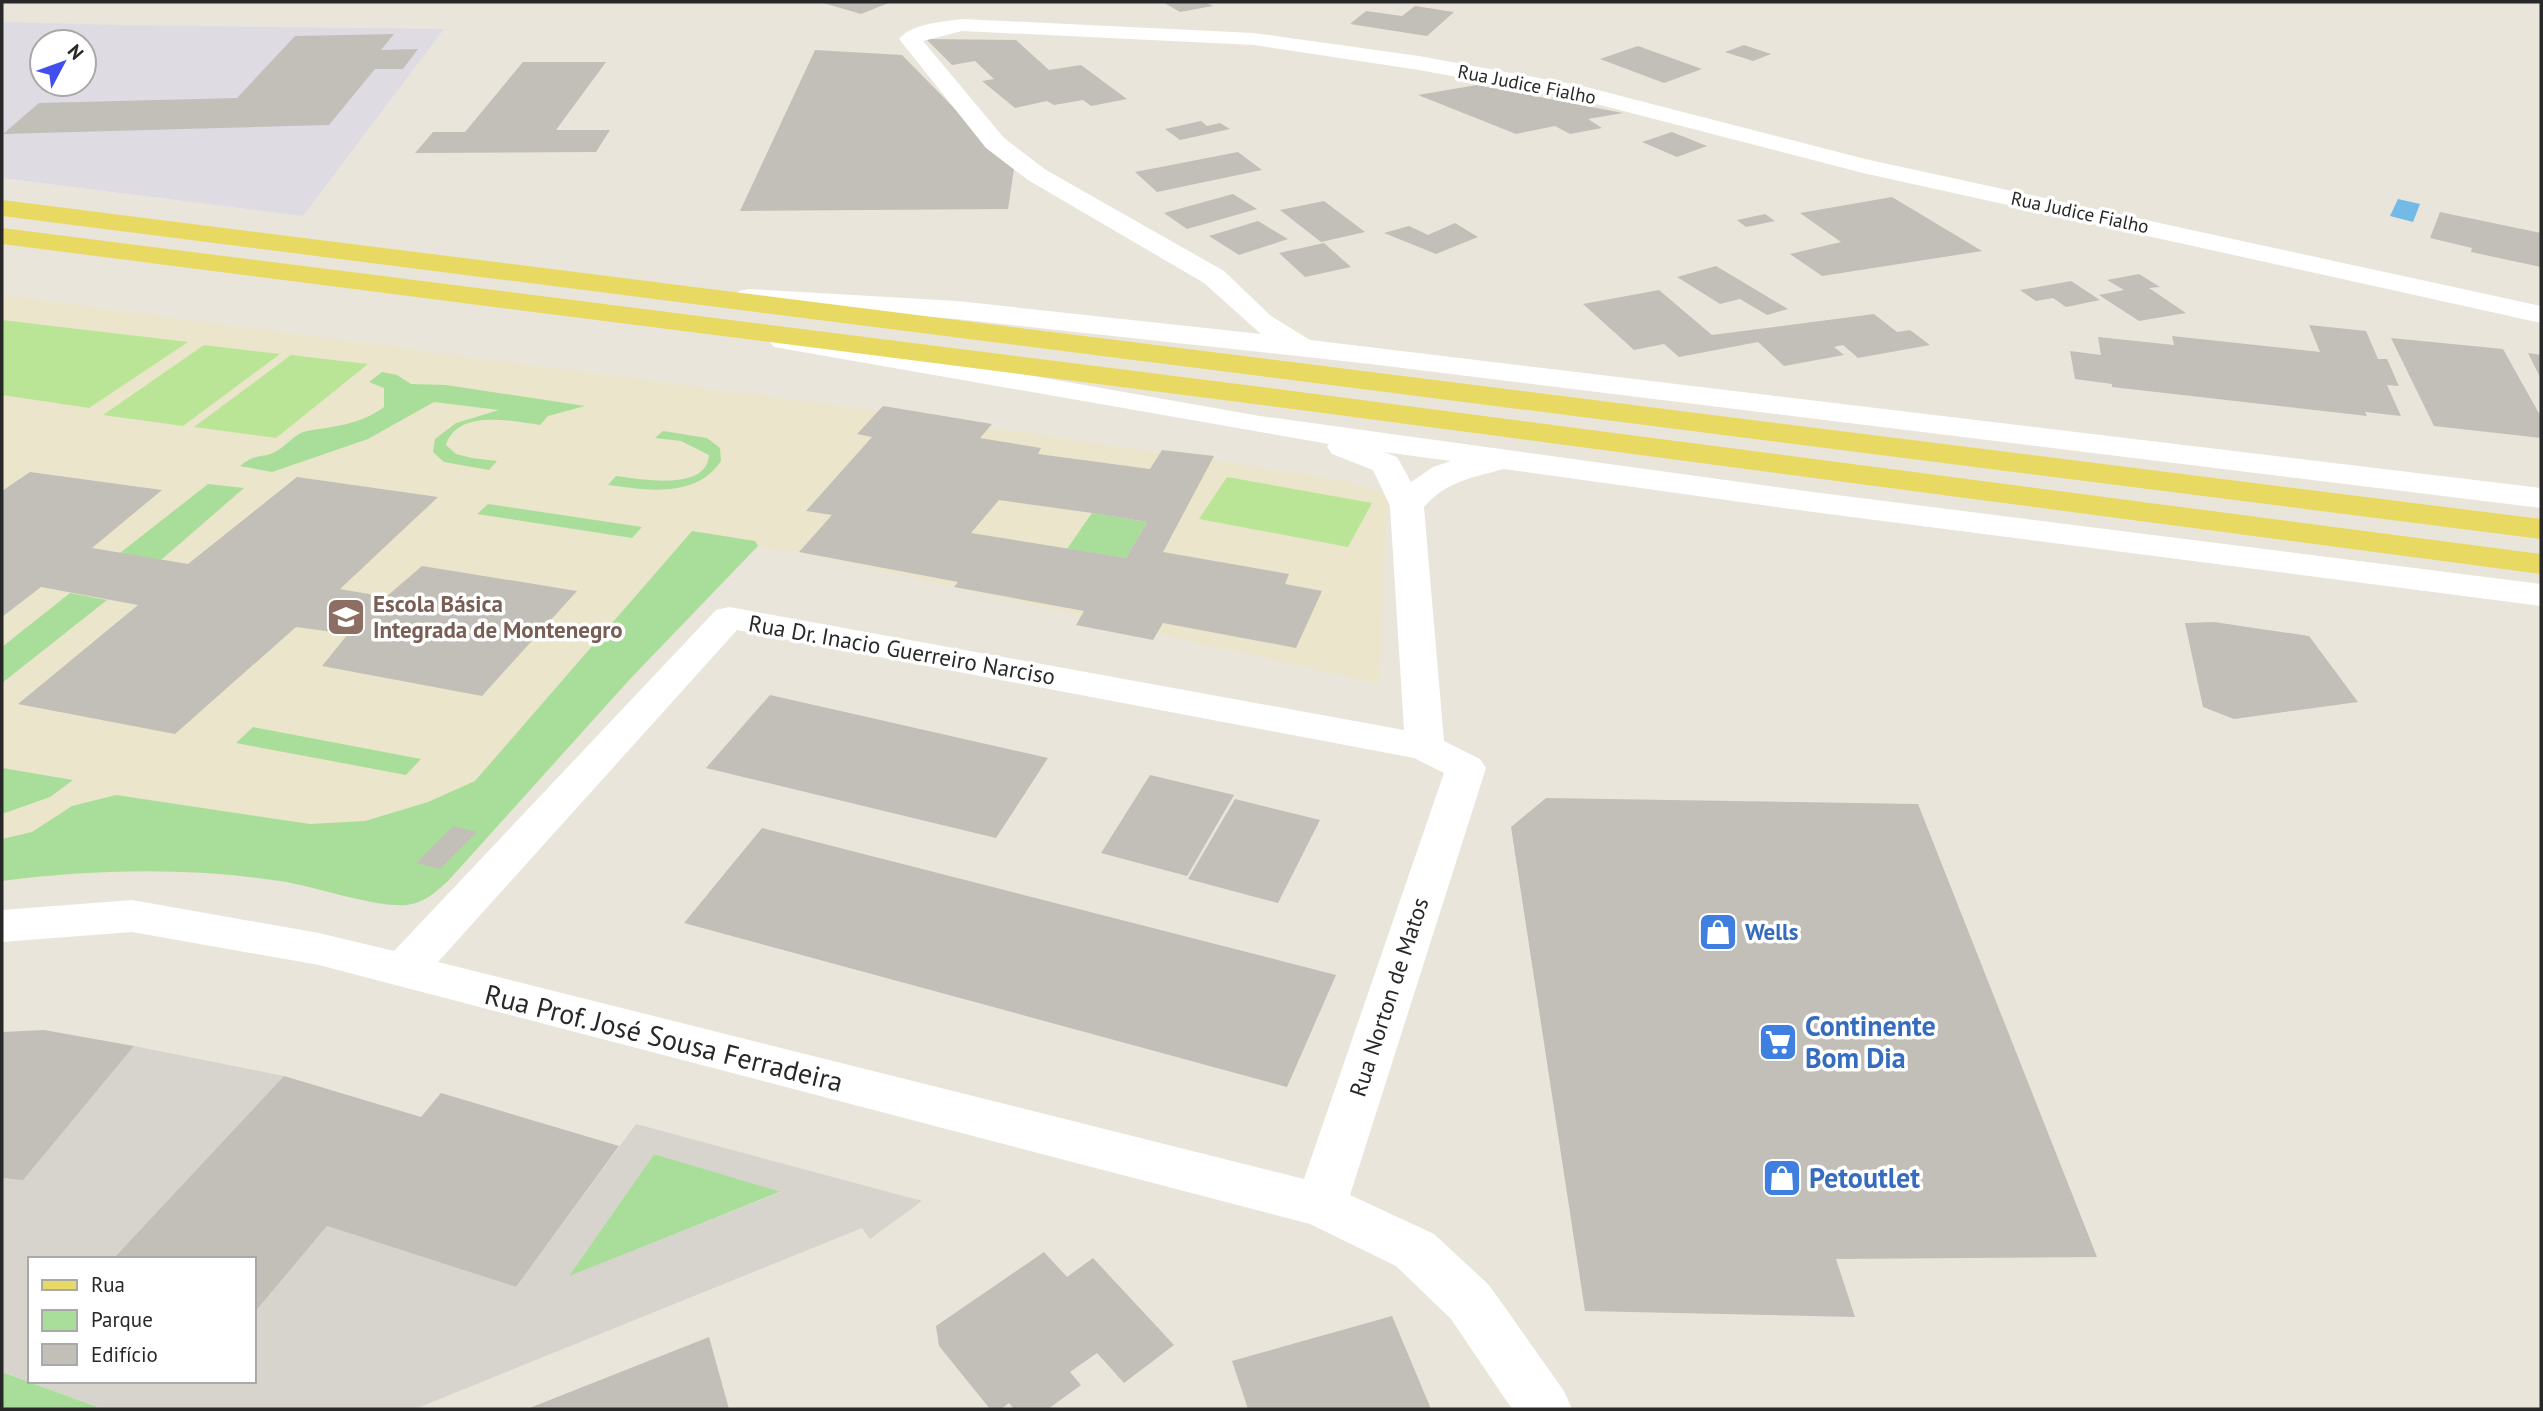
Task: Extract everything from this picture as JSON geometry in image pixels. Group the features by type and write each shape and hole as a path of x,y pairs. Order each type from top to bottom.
{"main road":[{"path":"2,208 656,304 2541,564"},
{"path":"2,236 656,304 2541,529"}],"street":[{"name":"Rua Judice Fialho","path":"1303,348 1261,322 1214,277 1038,176 995,143 910,39 932,30 962,25 1254,39 1419,63 1581,93 1863,166 2541,314"},
{"path":"1164,333 1213,319 1232,294"},
{"path":"656,304 957,310 1303,348 2541,498"},
{"path":"656,304 1260,425 1352,449 1386,464 1407,506 1425,747"},
{"path":"1260,425 1517,458 1813,502 2541,595"},
{"path":"1407,506 1429,481 1458,468 1517,458"},
{"name":"Rua Dr. Inacio Guerreiro Narciso","path":"402,972 729,618 1425,747"},
{"name":"Rua Norton de Matos","path":"1321,1205 1466,768 1425,747"},
{"name":"Rua Prof. José Sousa Ferradeira","path":"2,926 132,916 319,949 1321,1205"},
{"path":"1321,1205 1415,1250 1470,1303 1544,1409"}],"shaded area":[{"path":"2,22 444,29 303,216 2,178"},
{"name":"Escola Básica Integrada de Montenegro","path":"2,295 852,407 1337,479 1388,493 1379,684 812,555 758,546 631,678 448,881 419,902 393,904 273,879 177,872 101,873 2,881"},
{"path":"134,1046 284,1076 115,1257 28,1257 28,1382 2,1372 2,1178 23,1179"},
{"path":"636,1124 922,1201 870,1239 862,1228 415,1409 103,1409 32,1383 256,1383 256,1311 327,1226 516,1287","holes":["654,1154 781,1192 569,1276"]}],"green space":[{"path":"2,320 188,342 89,408 2,395"},
{"path":"204,345 280,354 183,426 103,415"},
{"path":"291,355 368,364 276,438 194,427"},
{"path":"382,372 397,375 411,384 446,385 585,406 548,416 540,425 487,420 461,426 452,434 446,445 456,454 497,461 489,470 444,462 433,452 435,439 456,423 499,410 434,402 368,439 272,472 240,466 255,457 275,452 294,437 307,431 338,426 375,413 384,407 384,388 369,382"},
{"path":"663,431 707,438 720,448 721,461 711,473 684,487 654,490 608,485 616,476 655,480 685,479 705,467 709,455 681,441 655,438"},
{"path":"1227,477 1372,503 1348,547 1199,519"},
{"path":"208,484 244,488 161,560 120,553"},
{"path":"488,504 642,527 632,538 477,514"},
{"path":"1092,513 1147,522 1126,558 1067,549"},
{"path":"692,531 755,541 758,546 631,678 448,881 424,899 413,904 394,905 280,881 211,873 106,872 2,881 2,839 32,832 72,806 116,795 310,824 365,821 428,802 475,781"},
{"path":"70,593 107,600 2,683 2,647"},
{"path":"253,727 421,759 406,775 236,743"},
{"path":"2,768 73,780 50,797 2,814"},
{"path":"654,1154 782,1191 568,1277"},
{"path":"2,1372 103,1409 2,1409"}],"water":[{"path":"2398,199 2420,204 2413,222 2390,216"}],"building":[{"path":"820,2 891,2 861,14"},
{"path":"1163,2 1205,2 1213,6 1180,12"},
{"path":"1415,6 1454,12 1427,36 1350,24 1366,11 1402,16"},
{"path":"394,34 381,50 418,49 403,69 375,69 329,125 3,134 39,103 237,98 295,36"},
{"path":"926,39 1016,40 1049,70 1081,65 1127,99 1091,106 1083,100 1054,105 1047,101 1015,108 982,81 994,79 975,61 952,65"},
{"path":"1744,45 1771,54 1753,61 1725,52"},
{"path":"1638,46 1702,69 1664,83 1600,59"},
{"path":"815,50 902,55 1014,169 1008,209 740,211"},
{"path":"523,62 606,62 556,130 610,130 596,152 415,153 433,132 465,132"},
{"path":"1477,85 1623,113 1588,119 1602,128 1570,134 1555,126 1516,134 1418,95"},
{"path":"1201,121 1207,126 1220,123 1230,129 1180,140 1165,129"},
{"path":"1672,132 1707,146 1677,157 1642,142"},
{"path":"1238,152 1262,170 1157,192 1135,172"},
{"path":"1233,194 1257,209 1187,229 1164,213"},
{"path":"1892,197 1982,251 1822,276 1790,254 1841,242 1800,213"},
{"path":"1324,201 1365,232 1321,242 1280,210"},
{"path":"2440,212 2541,233 2541,267 2471,252 2472,248 2430,238"},
{"path":"1765,214 1775,221 1746,227 1737,220"},
{"path":"1258,221 1288,239 1239,255 1209,236"},
{"path":"1455,223 1478,237 1436,254 1384,233 1409,226 1428,235"},
{"path":"1324,243 1351,267 1305,277 1279,253"},
{"path":"1716,266 1788,309 1767,315 1740,299 1720,304 1677,277"},
{"path":"2139,274 2160,287 2149,288 2186,313 2139,321 2099,295 2124,290 2107,280"},
{"path":"2071,281 2100,300 2066,307 2053,298 2036,301 2020,290"},
{"path":"1659,290 1712,335 1874,314 1897,332 1910,330 1930,345 1858,358 1843,345 1834,347 1844,355 1784,366 1758,342 1679,357 1664,344 1634,350 1583,304"},
{"path":"2309,325 2366,331 2378,359 2387,359 2399,386 2387,385 2401,416 2365,412 2367,416 2112,387 2112,384 2075,379 2070,351 2101,355 2098,337 2174,345 2172,336 2320,352"},
{"path":"2391,338 2503,349 2541,417 2541,438 2434,426"},
{"path":"2528,353 2541,355 2541,379"},
{"path":"883,406 992,424 980,438 1041,448 1038,454 1150,469 1162,450 1214,456 1163,552 1289,574 1285,584 1322,591 1296,648 1163,623 1153,640 1076,625 1084,611 954,587 958,582 799,552 832,515 806,511 872,437 857,434","holes":["999,500 1147,522 1126,558 971,533"]},
{"path":"30,472 162,490 92,548 188,564 297,477 438,497 340,589 386,597 422,566 577,591 482,696 322,666 348,634 296,627 175,734 18,704 138,605 41,587 2,617 2,491"},
{"path":"2214,622 2309,636 2358,702 2234,719 2203,707 2185,623"},
{"path":"770,695 1048,758 996,838 706,768"},
{"path":"1150,775 1234,795 1187,876 1101,853"},
{"name":"Continente Bom Dia","path":"1546,798 1918,804 2097,1257 1836,1259 1855,1317 1585,1311 1511,827"},
{"path":"1235,799 1320,820 1278,903 1188,879"},
{"path":"453,826 477,832 440,869 416,863"},
{"path":"762,828 1336,975 1287,1087 684,923"},
{"path":"44,1030 134,1046 23,1180 2,1178 2,1032"},
{"path":"284,1076 421,1117 441,1093 619,1146 516,1287 327,1226 256,1311 256,1257 115,1257"},
{"path":"1044,1252 1067,1277 1093,1258 1174,1345 1124,1383 1097,1353 1070,1372 1081,1385 1048,1409 1014,1409 1009,1403 1001,1409 990,1409 939,1346 936,1326"},
{"path":"1392,1316 1431,1409 1248,1409 1232,1361"},
{"path":"709,1337 729,1409 527,1409"}],"place":[{"name":"Escola Básica Integrada de Montenegro","path":"346,617"},
{"name":"Wells","path":"1718,932"},
{"name":"Continente Bom Dia","path":"1778,1042"},
{"name":"Petoutlet","path":"1782,1178"}]}
